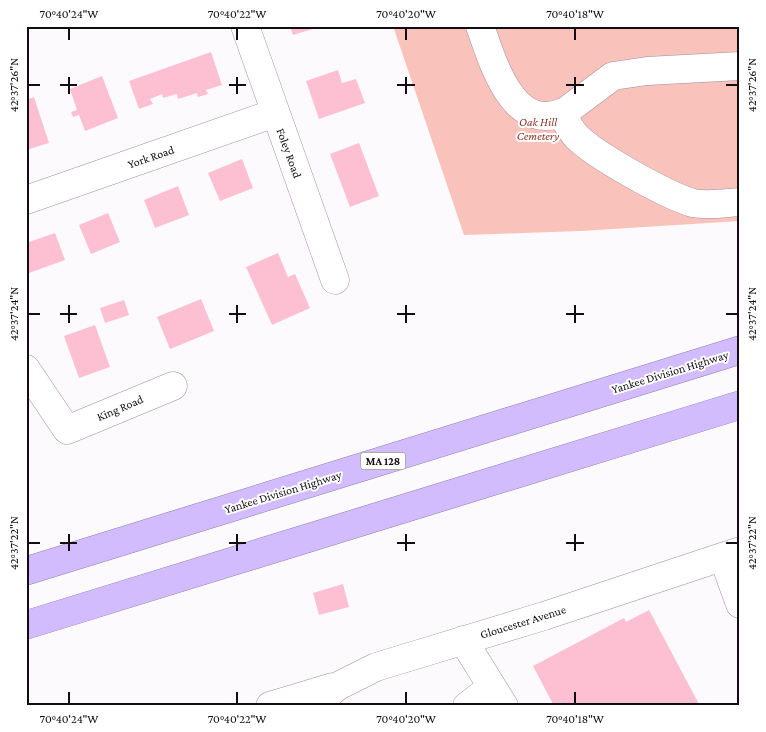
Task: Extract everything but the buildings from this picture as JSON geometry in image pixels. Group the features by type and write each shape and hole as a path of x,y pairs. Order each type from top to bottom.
{"highway":[{"name":"Yankee Division Highway","path":"26,571 740,350"},
{"path":"26,625 740,405"}],"street":[{"name":"Foley Road","path":"245,26 334,280"},
{"path":"480,26 496,69 517,103 535,115 550,116 562,113 613,76 648,71 740,66"},
{"name":"York Road","path":"26,200 275,113"},
{"path":"562,113 576,136 594,151 650,184 694,203 740,202"},
{"name":"King Road","path":"26,369 66,430 172,386"},
{"path":"731,554 740,604"},
{"name":"Gloucester Avenue","path":"314,706 338,686 376,667 731,554"},
{"path":"463,640 498,696 467,706"},
{"path":"270,706 338,686"}],"green space":[{"name":"Oak Hill Cemetery","path":"393,26 740,26 740,221 581,231 464,235"}]}
